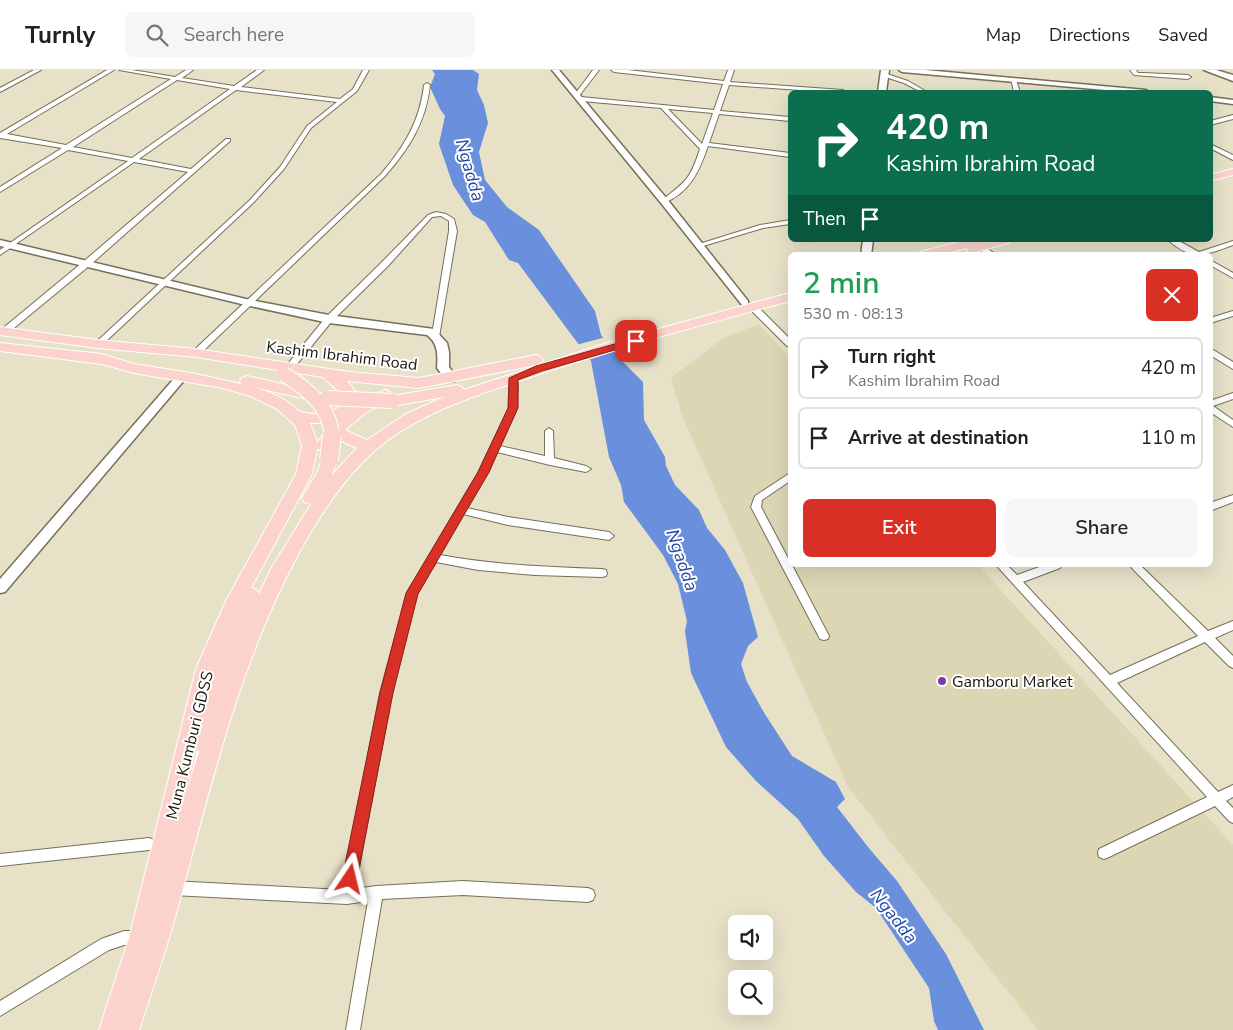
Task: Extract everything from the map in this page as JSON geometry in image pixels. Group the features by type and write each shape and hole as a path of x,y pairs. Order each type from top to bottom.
{"highway":[{"path":"1213,177 1233,172"},
{"path":"1213,183 1233,178"},
{"path":"938,252 978,243"},
{"path":"955,252 978,243"},
{"name":"Kashim Ibrahim Road","path":"2,333 196,353 287,370 323,372 350,377 419,384 543,364 749,305 788,292"},
{"name":"Kashim Ibrahim Road","path":"749,305 788,297"},
{"path":"2,333 94,350 287,370 320,402 332,432 333,447 319,485 277,548 248,603 220,671 183,818 172,888 126,1030"},
{"path":"0,346 173,367 226,376 327,398 393,401 434,395 543,364"},
{"path":"104,359 136,369 223,384 263,395 298,416 312,420 336,417 347,409 350,404 350,393 346,387 323,372"},
{"name":"Kashim Ibrahim Road","path":"354,459 381,437 418,415 514,378 543,364"},
{"name":"Muna Kumburi GDSS","path":"112,1030 141,938 206,669 235,601 307,468 334,431 357,410 386,395 419,384"},
{"path":"298,416 309,437 311,448 307,468"},
{"path":"334,431 369,447"},
{"name":"Muna Kumburi GDSS","path":"172,888 194,807 237,669 255,619 296,539 335,481 354,459"}],"main road":[{"path":"1208,70 1233,78"},
{"path":"883,90 887,74"},
{"path":"5,244 250,303 329,319 430,332 440,339 444,354 443,368 451,378"}],"street":[{"path":"0,90 38,70"},
{"path":"0,135 111,70"},
{"path":"122,70 235,88 343,101"},
{"path":"0,190 190,70"},
{"path":"0,253 5,244 134,160 261,70"},
{"path":"98,344 257,196 282,168 309,128 355,90 366,70"},
{"path":"555,70 749,305 788,342"},
{"path":"579,97 596,70"},
{"path":"614,70 726,83 817,90"},
{"path":"664,201 688,183 696,171 731,70"},
{"path":"902,70 1102,90"},
{"path":"1133,70 1136,74 1142,75 1188,78"},
{"path":"887,74 913,90"},
{"path":"887,74 920,90"},
{"path":"1013,80 1016,90"},
{"path":"196,353 395,163 407,146 420,121 427,85"},
{"path":"579,97 664,108 788,119"},
{"path":"1213,99 1233,102"},
{"path":"664,108 704,146 788,155"},
{"path":"1213,121 1233,117"},
{"path":"0,135 194,171"},
{"path":"2,333 86,264 228,140"},
{"path":"1213,148 1233,158"},
{"path":"287,370 329,319 430,216 436,213 445,215 452,220 453,231 436,335"},
{"path":"700,245 762,226 788,222"},
{"path":"1175,242 1193,252"},
{"path":"978,243 988,252"},
{"path":"1208,252 1233,244"},
{"path":"1213,264 1233,276"},
{"path":"1213,320 1233,313"},
{"path":"1213,353 1233,366"},
{"path":"0,588 182,376"},
{"path":"347,897 386,693 412,593 483,472 513,408 514,378"},
{"path":"1213,403 1233,396"},
{"path":"1213,410 1233,424"},
{"path":"549,431 550,462"},
{"path":"494,448 586,469"},
{"path":"788,477 758,498 756,507 824,636"},
{"path":"1213,506 1233,498"},
{"path":"460,510 508,521 609,536"},
{"path":"432,557 478,566 535,571 602,573"},
{"path":"1003,567 1218,798 1233,817"},
{"path":"1016,580 1051,567"},
{"path":"1136,567 1208,636 1233,663"},
{"path":"1109,681 1233,625"},
{"path":"1104,853 1233,791"},
{"path":"0,860 149,844"},
{"path":"172,888 347,897 376,893 462,888 588,895"},
{"path":"352,1030 376,893"},
{"path":"0,1009 106,944 124,938 141,938"}],"shaded area":[{"name":"Gamboru Market","path":"759,324 788,356 788,567 980,567 1233,845 1233,1030 1038,1030 848,787 683,418 671,378 723,338"}],"water":[{"name":"Ngadda","path":"432,70 473,70 479,74 477,90 484,105 488,123 479,152 485,180 507,207 539,230 595,311 601,335 621,360 643,382 644,420 665,457 666,466 675,485 699,510 707,528 725,550 743,583 758,637 748,646 741,664 747,682 792,756 836,782 845,799 837,807 897,881 946,954 984,1030 938,1030 934,1021 929,988 876,908 856,892 824,856 798,819 756,781 726,747 691,673 685,631 687,621 678,584 663,555 624,502 621,485 609,457 591,361 518,263 509,260 485,222 473,215 453,185 439,144 445,116 430,87 435,74"}],"pier":[{"path":"606,337 617,351 588,360 576,345"}],"place":[{"name":"Gamboru Market","path":"942,681"}],"route":[{"path":"350,879 386,693 412,593 483,472 500,438 513,408 514,378 539,368 636,341"}]}
